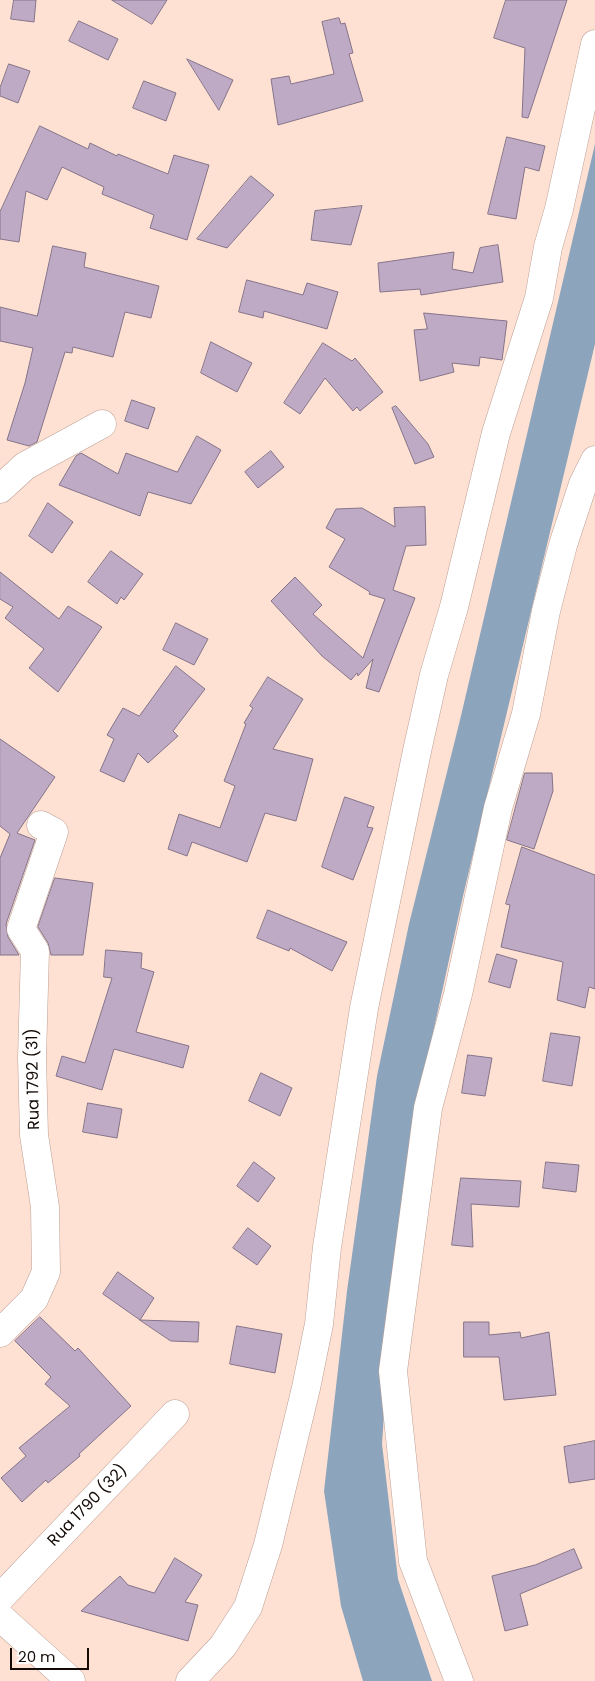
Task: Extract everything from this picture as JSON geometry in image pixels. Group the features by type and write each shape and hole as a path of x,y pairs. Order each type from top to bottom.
{"street":[{"path":"190,1681 223,1646 248,1607 268,1545 306,1388 319,1324 327,1247 364,1008 416,751 484,477 539,298 548,247 559,209 595,44"},
{"path":"0,489 25,466 102,424"},
{"path":"459,1681 412,1561 393,1371 395,1353 428,1108 458,994 498,808 526,714 546,611 563,545 583,484 595,460"},
{"name":"Rua 1792 (31)","path":"0,1333 34,1299 46,1272 45,1207 34,1135 32,1058 35,951 21,929 54,832 41,825"},
{"name":"Rua 1790 (32)","path":"0,1598 176,1414"},
{"path":"0,1617 71,1681"}],"water":[{"path":"595,144 595,344 463,896 417,1106 394,1264 382,1444 398,1579 432,1681 363,1681 341,1606 324,1491 347,1291 377,1076 409,924 460,720"}],"building":[{"path":"14,0 36,0 34,22 11,19"},
{"path":"112,0 167,0 152,24"},
{"path":"506,0 567,0 528,118 522,117 525,48 494,38"},
{"path":"339,18 341,24 345,23 353,53 349,54 363,101 278,125 271,79 289,76 291,84 334,74 322,22"},
{"path":"79,21 118,39 108,60 69,41"},
{"path":"187,59 233,80 219,110"},
{"path":"9,64 30,71 18,103 0,96 0,88"},
{"path":"144,81 176,93 166,121 133,108"},
{"path":"40,126 88,149 90,143 117,156 118,154 168,174 174,155 209,165 187,240 150,228 154,215 102,194 104,187 62,167 47,200 26,191 19,242 0,239 0,212"},
{"path":"507,137 545,146 539,171 525,167 516,219 488,214"},
{"path":"251,176 274,195 227,248 197,239"},
{"path":"362,206 351,245 311,240 315,211"},
{"path":"498,245 503,282 421,295 420,289 380,292 378,263 454,252 452,269 473,273 480,248"},
{"path":"53,246 86,253 84,267 159,286 151,318 125,312 113,357 73,347 72,353 65,352 37,442 29,446 7,440 25,383 33,348 0,341 0,307 37,316"},
{"path":"247,280 303,295 307,283 338,292 327,329 264,311 263,318 239,312"},
{"path":"424,313 507,321 502,360 480,357 479,366 452,363 454,372 420,381 414,330 427,329"},
{"path":"211,342 252,363 237,392 201,373"},
{"path":"323,343 352,361 355,358 383,392 360,411 357,407 353,411 325,378 300,414 284,403"},
{"path":"132,400 155,408 148,429 125,421"},
{"path":"396,406 428,444 434,457 415,464 392,408"},
{"path":"197,436 221,450 191,504 148,492 140,516 59,485 76,456 81,453 118,474 126,453 177,472"},
{"path":"271,451 284,467 258,488 245,472"},
{"path":"48,503 73,522 52,553 29,536"},
{"path":"425,507 426,545 406,546 393,590 415,598 379,692 366,688 373,659 358,676 357,673 351,680 322,656 271,601 295,577 322,605 313,614 363,658 385,599 369,594 370,592 329,567 345,539 326,528 336,509 362,508 395,527 394,508"},
{"path":"111,551 143,574 124,600 121,597 117,604 88,582"},
{"path":"0,572 59,619 68,606 102,627 58,692 29,668 44,649 5,618 13,607 0,599"},
{"path":"176,623 208,639 194,665 163,650"},
{"path":"176,666 205,689 173,731 178,736 148,763 138,753 124,782 100,771 114,739 107,735 123,708 139,716"},
{"path":"268,677 303,699 273,749 313,759 296,821 265,813 247,862 192,842 187,856 168,849 179,814 220,828 235,786 224,781 246,724 244,723 253,708 250,706"},
{"path":"0,739 55,777 17,833 35,840 6,924 8,937 19,955 0,955 0,858 10,834 0,826"},
{"path":"525,773 552,773 553,791 534,849 507,840"},
{"path":"345,797 374,807 367,827 373,828 353,880 322,867"},
{"path":"522,847 595,875 595,989 589,987 585,1008 557,1000 563,962 501,947 510,905 506,904"},
{"path":"55,878 93,883 83,955 51,955 48,943 38,927"},
{"path":"268,910 347,942 332,971 290,948 289,951 257,938"},
{"path":"106,950 142,953 141,968 154,972 136,1032 189,1046 183,1068 114,1049 102,1090 56,1076 62,1056 85,1063 112,978 104,977"},
{"path":"497,954 517,960 510,988 489,982"},
{"path":"551,1033 580,1037 572,1086 543,1081"},
{"path":"468,1055 492,1058 485,1096 462,1093"},
{"path":"261,1073 292,1088 280,1116 249,1101"},
{"path":"88,1103 122,1109 117,1138 83,1132"},
{"path":"254,1162 275,1178 258,1202 237,1186"},
{"path":"546,1162 579,1165 576,1192 543,1188"},
{"path":"461,1178 521,1181 519,1207 471,1204 473,1247 452,1245"},
{"path":"248,1228 271,1246 257,1265 233,1248"},
{"path":"118,1272 154,1298 140,1320 103,1294"},
{"path":"40,1317 75,1351 78,1348 131,1406 79,1454 80,1456 48,1483 46,1480 22,1502 1,1478 26,1456 19,1448 70,1406 45,1384 51,1377 15,1341"},
{"path":"140,1320 199,1322 198,1342 171,1341"},
{"path":"464,1322 489,1322 489,1335 520,1332 521,1338 549,1332 556,1395 504,1400 499,1357 464,1357"},
{"path":"237,1326 282,1334 275,1373 230,1364"},
{"path":"595,1441 595,1479 569,1483 564,1447"},
{"path":"574,1549 582,1568 520,1594 528,1625 505,1631 492,1576 535,1565"},
{"path":"175,1558 202,1575 185,1602 198,1605 188,1641 81,1611 120,1576 128,1585 154,1593"}]}
